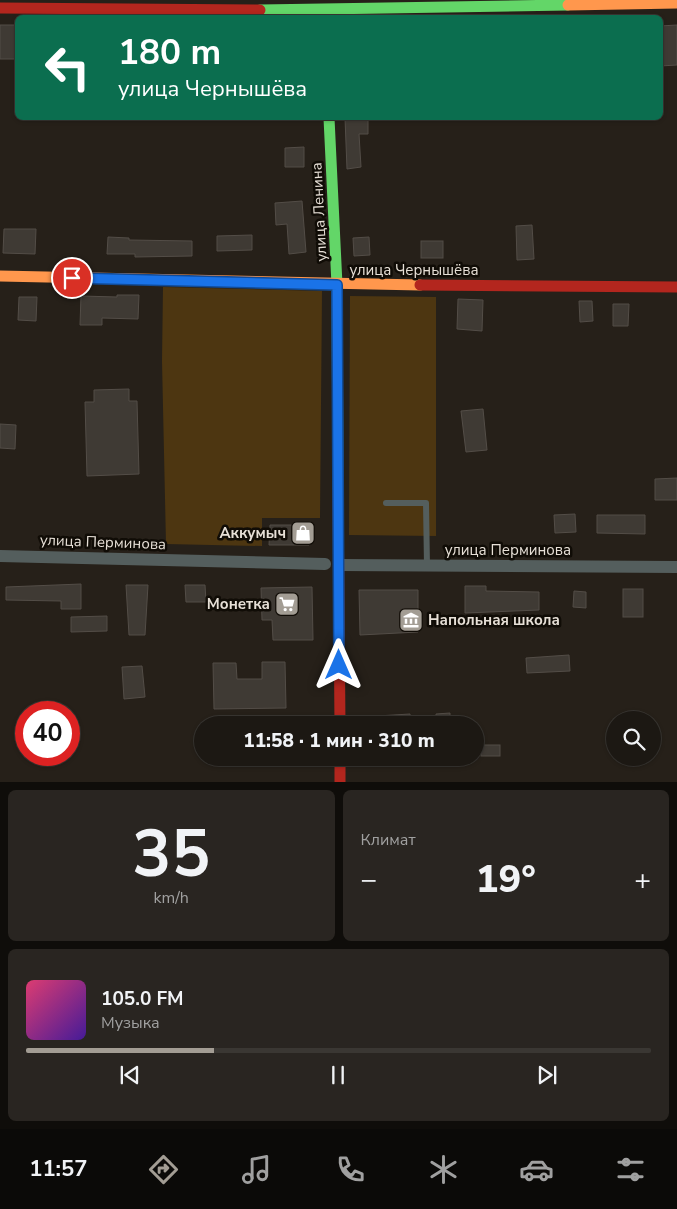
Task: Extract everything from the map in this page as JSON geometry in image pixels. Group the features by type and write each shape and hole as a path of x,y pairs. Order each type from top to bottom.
{"street":[{"path":"0,8 323,9 677,4"},
{"name":"улица Ленина","path":"329,120 337,285 340,716"},
{"name":"улица Чернышёва","path":"0,276 337,285 677,287"},
{"name":"улица Перминова","path":"0,556 325,564"},
{"name":"улица Перминова","path":"339,565 677,567"},
{"path":"340,766 340,782"}],"lane":[{"path":"386,502 426,503 427,566"}],"shaded area":[{"path":"163,287 322,291 320,518 262,518 262,546 166,544 162,361"},
{"path":"350,296 436,297 436,536 349,535"}],"building":[{"path":"0,25 15,25 15,59 0,59"},
{"path":"677,25 677,65 663,66 663,26"},
{"path":"345,120 368,120 368,134 359,134 361,167 347,169"},
{"path":"304,147 304,167 285,167 285,148"},
{"path":"302,201 306,252 289,254 287,224 276,225 275,203"},
{"path":"532,225 534,259 517,260 516,226"},
{"path":"4,229 36,229 35,254 3,253"},
{"path":"252,235 252,250 217,251 217,236"},
{"path":"108,237 129,238 129,240 192,241 192,256 135,257 135,254 107,254"},
{"path":"369,237 370,255 354,256 353,238"},
{"path":"421,241 443,241 443,258 421,258"},
{"path":"117,295 139,295 138,319 102,318 102,325 80,325 81,296 117,297"},
{"path":"19,297 37,297 36,321 18,320"},
{"path":"458,299 483,300 482,331 457,329"},
{"path":"579,301 592,301 593,321 580,322"},
{"path":"613,304 629,304 628,326 613,326"},
{"path":"129,389 129,401 137,401 139,474 87,476 85,402 94,402 94,390"},
{"path":"483,409 487,450 466,452 461,411"},
{"path":"0,424 16,425 15,449 0,448"},
{"path":"677,478 677,500 655,500 655,479"},
{"path":"575,514 576,532 555,533 554,515"},
{"path":"597,515 645,515 645,534 597,533"},
{"path":"270,525 310,525 309,545 269,545"},
{"path":"81,584 81,609 61,609 61,601 6,600 6,587"},
{"path":"126,585 148,585 145,635 129,635"},
{"path":"185,585 205,585 206,602 186,602"},
{"path":"465,586 486,586 486,591 539,592 539,610 465,613"},
{"name":"Монетка","path":"312,587 313,640 273,640 272,620 262,620 261,588"},
{"path":"623,589 643,589 643,617 623,617"},
{"path":"359,590 418,590 418,632 360,635"},
{"path":"574,591 586,592 586,608 573,607"},
{"path":"107,616 107,631 71,632 71,617"},
{"path":"569,655 570,671 527,673 526,658"},
{"path":"262,662 285,662 286,708 214,709 213,663 236,663 237,679 262,679"},
{"path":"142,666 145,697 124,699 122,667"},
{"path":"450,713 450,716 436,716 436,714"},
{"path":"410,714 410,716 377,716"},
{"path":"484,745 500,745 500,756 484,756"}],"traffic: fast":[{"path":"260,10 568,5"},
{"path":"329,120 337,285 338,489"}],"traffic: slow":[{"path":"568,5 677,3"},
{"path":"0,276 420,285"}],"traffic: jam":[{"path":"0,8 260,10"},
{"path":"420,285 677,287"},
{"path":"338,489 340,716"},
{"path":"340,766 340,782"}],"place":[{"name":"Аккумыч","path":"303,533"},
{"name":"Монетка","path":"287,604"},
{"name":"Напольная школа","path":"411,620"}],"route":[{"path":"72,278 337,285 339,665"}]}
